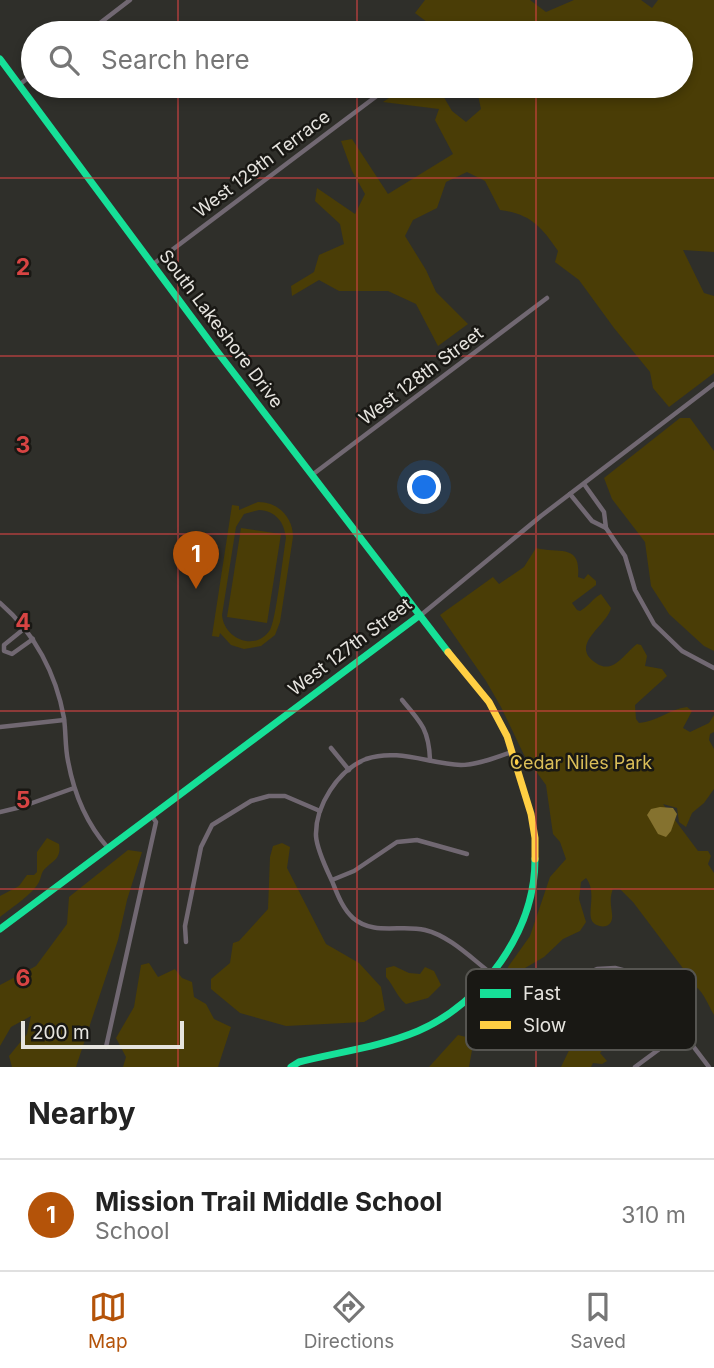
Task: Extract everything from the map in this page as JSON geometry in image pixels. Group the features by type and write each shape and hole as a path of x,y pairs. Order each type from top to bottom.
{"street":[{"path":"103,21 130,0"},
{"name":"South Lakeshore Drive","path":"0,59 21,88"},
{"name":"South Lakeshore Drive","path":"29,98 215,351 492,705 505,728 532,815 535,870 532,892 522,919 511,945 495,969"},
{"name":"West 129th Terrace","path":"152,265 374,98"},
{"name":"West 128th Street","path":"312,475 547,298"},
{"name":"West 127th Street","path":"0,929 420,615 570,494 714,384"},
{"path":"583,484 604,512 606,528 625,556 635,590 654,624 682,651 714,668"},
{"path":"570,494 592,521 606,528"},
{"path":"0,603 33,639 53,677 64,720 74,788 85,815 108,848"},
{"path":"24,628 4,645 4,651 12,654 33,639"},
{"path":"402,700 423,724 429,739 430,760"},
{"path":"0,727 64,720"},
{"path":"331,748 349,770"},
{"path":"486,969 450,941 425,930 374,929 353,918 341,902 316,838 317,818 328,792 342,775 365,760 391,754 460,765 473,764 513,751"},
{"path":"0,812 74,788"},
{"path":"186,942 185,926 201,847 212,825 251,801 269,796 285,796 320,811"},
{"path":"106,1046 156,822 152,815"},
{"path":"332,880 354,871 397,842 417,840 467,853"},
{"path":"597,969 622,969"},
{"name":"South Lakeshore Drive","path":"291,1067 328,1054 401,1037 432,1024 466,1000"},
{"path":"635,1067 658,1050"},
{"path":"695,1050 709,1067"}],"green space":[{"path":"425,0 530,0 546,12 574,0 641,0 652,8 658,0 714,0 714,252 683,250 704,293 714,296 714,373 669,407 653,388 650,372 579,280 555,262 558,251 546,235 527,218 500,210 485,181 467,172 446,182 437,208 413,220 405,236 436,292 468,324 438,346 416,304 388,291 339,291 319,280 292,296 291,286 314,272 319,255 344,244 340,224 315,201 317,188 355,214 365,194 352,171 341,141 352,139 388,194 453,154 435,120 439,109 383,102 389,98 444,98 452,111 466,122 481,109 479,98 693,98 693,21 426,21 415,13"},
{"path":"680,418 690,418 714,451 714,651 704,646 669,614 651,586 645,542 612,499 604,478"},
{"path":"258,502 278,508 287,517 293,537 280,622 275,635 261,646 244,649 231,645 220,633 219,637 212,636 232,505 239,506 239,510","holes":["259,510 278,518 286,538 270,630 264,637 249,641 241,640 228,631 222,615 236,527 244,514"]},
{"path":"241,528 281,534 267,623 227,617"},
{"name":"Cedar Niles Park","path":"536,548 572,554 578,566 578,577 584,579 588,574 596,581 596,585 572,603 577,610 583,609 601,594 611,608 587,642 588,656 602,666 613,665 637,644 641,645 647,656 645,666 662,669 667,676 635,705 639,723 687,707 692,711 683,728 690,732 709,723 714,715 714,732 710,734 709,740 714,749 714,789 692,813 686,827 679,822 677,808 663,804 698,851 708,851 711,856 708,864 714,873 714,1015 696,988 696,969 683,969 633,902 620,889 613,889 611,894 611,922 599,926 592,921 591,889 586,878 581,882 579,899 586,922 580,931 563,939 544,957 523,969 508,969 530,936 550,877 566,859 560,842 553,834 546,785 524,755 486,681 440,615 493,577 499,584 524,567"},
{"path":"47,838 59,844 59,854 43,871 32,891 0,917 0,896 19,886 27,875 37,872 37,852"},
{"path":"282,843 290,847 287,868 326,944 359,963 381,987 385,1010 364,1022 286,1026 240,1013 211,989 211,979 230,963 233,943 239,941 268,909 270,857 273,846"},
{"path":"128,850 142,852 118,940 76,1067 12,1067 9,1056 27,1034 31,1016 11,1027 0,1046 0,985 36,966 67,924 69,897"},
{"path":"149,963 158,977 175,969 182,978 192,982 194,997 206,1004 214,1019 231,1027 218,1067 123,1067 126,1057 116,1038 134,1007 141,965"},
{"path":"394,966 409,973 420,974 425,967 434,971 441,985 428,998 406,1004 386,977 386,968"},
{"path":"458,1035 466,1037 466,1050 472,1050 469,1067 429,1067"},
{"path":"569,1050 603,1050 600,1053 607,1061 602,1064 593,1063 591,1067 561,1067"}],"shaded area":[{"path":"673,808 677,814 666,837 658,834 647,815 651,809"}],"traffic: fast":[{"path":"0,59 21,87"},
{"path":"29,98 216,350 448,652"},
{"path":"0,929 420,615"},
{"path":"495,969 515,938 526,912 533,886 535,859"},
{"path":"291,1067 299,1062 404,1037 442,1019 466,1000"}],"traffic: slow":[{"path":"448,652 489,702 507,736 531,814 535,859"}],"place":[{"name":"Mission Trail Middle School","path":"196,589"}]}
